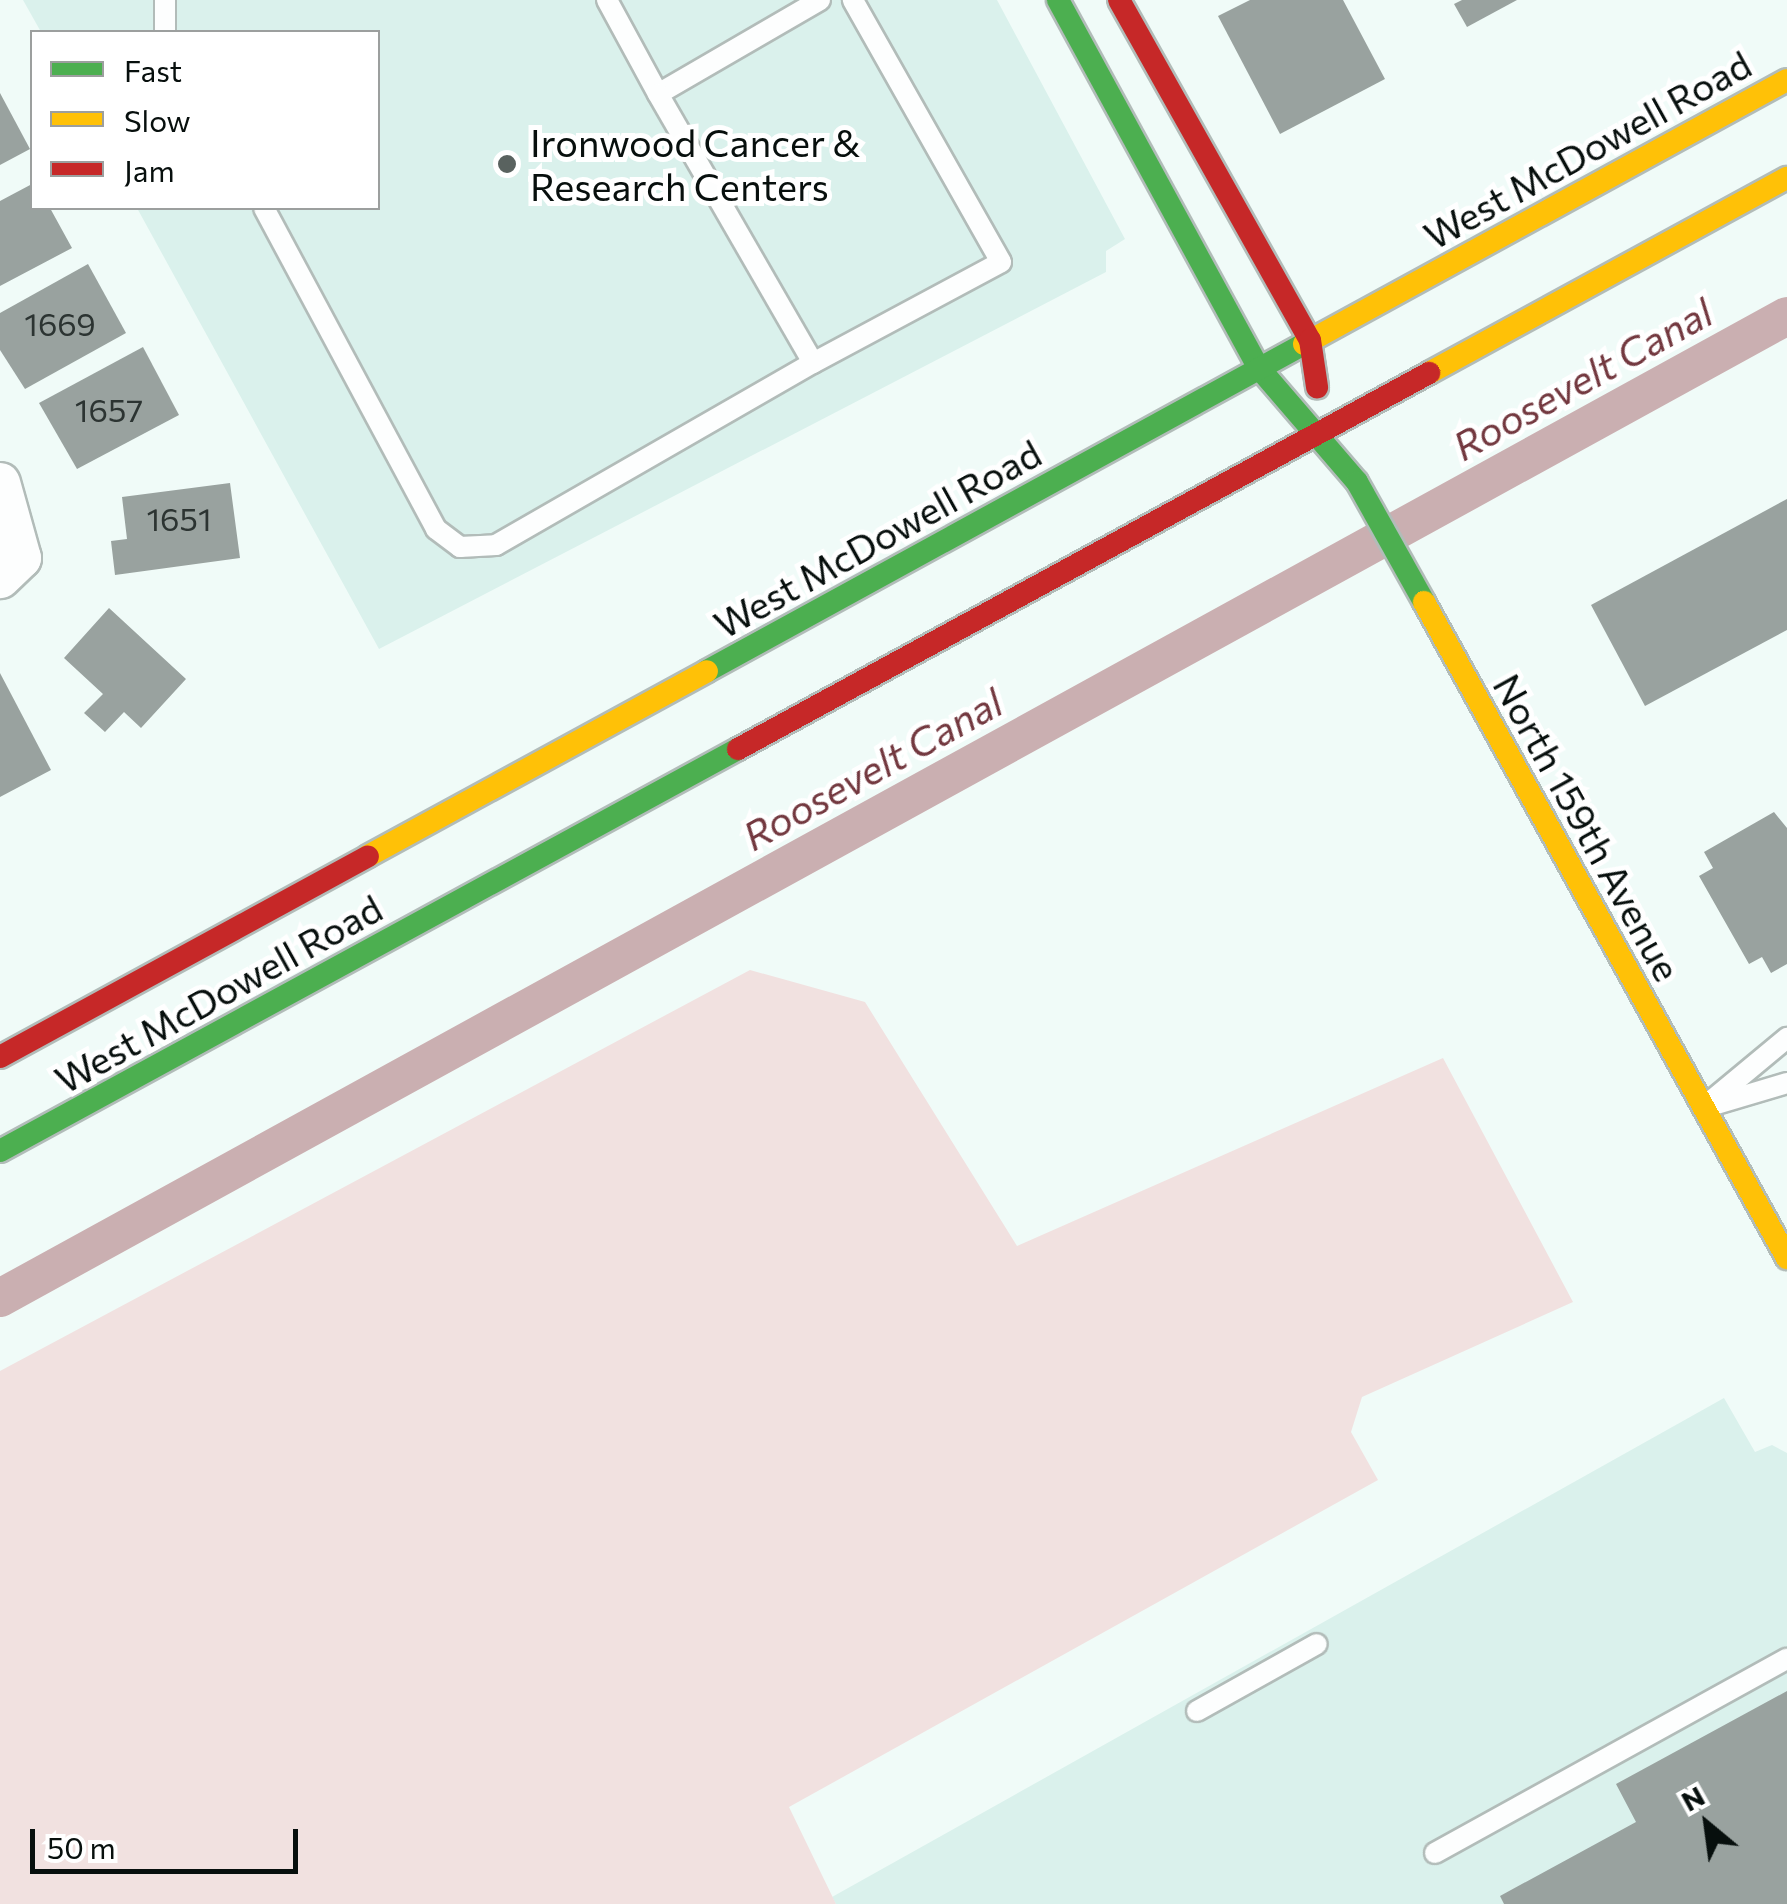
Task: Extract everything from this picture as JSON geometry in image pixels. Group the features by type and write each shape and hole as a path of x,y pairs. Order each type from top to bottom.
{"main road":[{"name":"North 159th Avenue","path":"1058,0 1259,368 1322,432 1366,499 1787,1258"},
{"name":"North 159th Avenue","path":"1120,0 1310,340 1322,432"},
{"name":"West McDowell Road","path":"0,1057 1787,80"},
{"name":"West McDowell Road","path":"0,1151 1787,178"}],"street":[{"path":"0,483 11,568"}],"lane":[{"path":"165,0 165,30"},
{"path":"607,0 813,364"},
{"path":"658,94 820,0"},
{"path":"265,210 436,530 460,548 496,545 813,364 1002,262 853,0"},
{"path":"1704,1108 1787,1038"},
{"path":"1704,1108 1787,1083"},
{"path":"1198,1711 1318,1644"},
{"path":"1436,1853 1787,1659"}],"shaded area":[{"path":"23,0 997,0 1125,239 1106,251 1106,272 379,649 138,210 380,210 380,30 40,30"},
{"path":"750,970 865,1002 1017,1246 1443,1058 1573,1302 1362,1397 1351,1432 1378,1480 789,1807 836,1904 0,1904 0,1371"},
{"path":"1724,1398 1755,1452 1772,1445 1787,1453 1787,1904 836,1904 832,1897"}],"building":[{"path":"1250,0 1343,0 1385,79 1280,134 1218,16"},
{"path":"1462,0 1517,0 1467,27 1454,4"},
{"path":"0,93 30,149 0,165"},
{"path":"30,185 30,210 51,210 72,248 0,286 0,201"},
{"path":"88,264 126,333 25,389 0,350 0,313"},
{"path":"143,347 179,415 77,469 39,403"},
{"path":"230,483 240,558 115,575 111,541 127,539 122,497"},
{"path":"1787,499 1787,630 1645,706 1591,605"},
{"path":"109,608 186,679 141,728 124,712 105,732 84,713 103,694 64,658"},
{"path":"0,673 51,770 0,797"},
{"path":"1774,812 1787,828 1787,964 1771,973 1762,957 1749,964 1699,876 1713,868 1704,852"},
{"path":"1787,1691 1787,1904 1504,1904 1500,1896 1636,1822 1616,1784"}],"waterway":[{"name":"Roosevelt Canal","path":"0,1298 1787,316"}],"traffic: fast":[{"path":"1058,0 1259,368 1357,482 1424,602"},
{"path":"707,671 1304,344"},
{"path":"0,1151 738,749"}],"traffic: slow":[{"path":"1304,344 1787,80"},
{"path":"1429,373 1787,178"},
{"path":"1424,602 1787,1258"},
{"path":"368,856 707,671"}],"traffic: jam":[{"path":"1119,0 1310,340 1317,387"},
{"path":"738,749 1429,373"},
{"path":"0,1057 368,856"}],"place":[{"name":"Ironwood Cancer & Research Centers","path":"507,164"}]}
